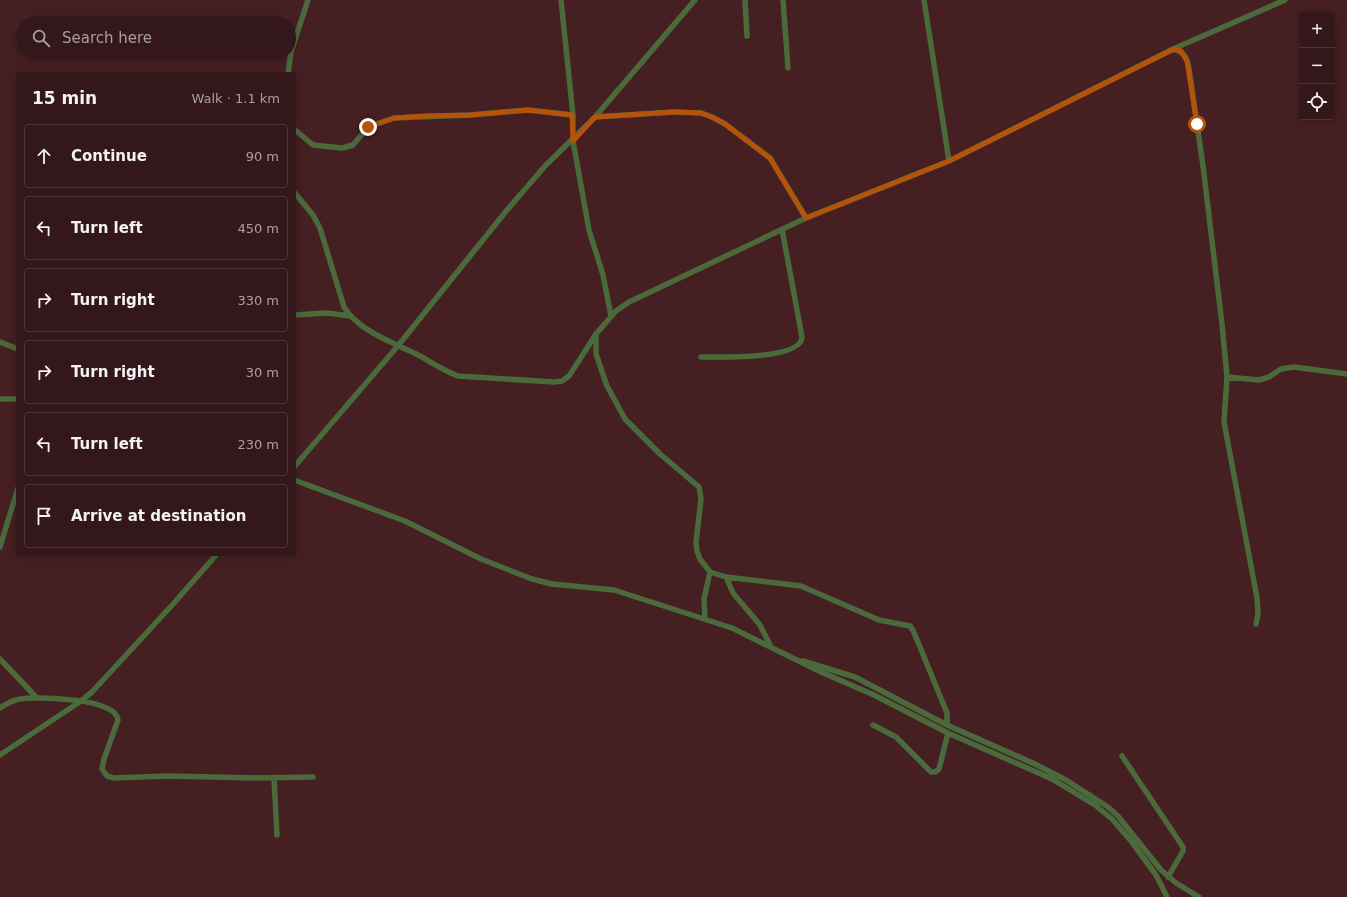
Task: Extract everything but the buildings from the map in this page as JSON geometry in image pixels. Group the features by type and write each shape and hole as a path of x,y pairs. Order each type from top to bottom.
{"street":[{"path":"296,37 308,0"},
{"path":"561,0 572,115 573,141 589,230 604,275 611,316"},
{"path":"296,465 397,347 507,210 545,166 573,141 595,117 696,0"},
{"path":"745,0 747,36"},
{"path":"783,0 788,68"},
{"path":"924,0 949,161"},
{"path":"296,194 313,215 320,228 344,307 352,316 371,331 397,347 421,357 445,371 458,376 554,382 562,381 569,376 596,334 611,316 629,302 806,218 949,161 1174,49 1285,0"},
{"path":"1174,49 1181,51 1185,55 1189,68 1207,196 1226,377 1224,422 1257,598 1258,614 1256,624"},
{"path":"288,72 290,60"},
{"path":"296,130 313,145 342,148 353,145 368,127 394,118 470,115 528,110 572,115"},
{"path":"595,117 674,112 701,113 712,117 725,124 770,158 806,218"},
{"path":"701,357 771,355 794,349 800,344 802,337 782,230"},
{"path":"296,315 327,313 352,316"},
{"path":"596,334 596,354 607,386 625,419 660,454 699,487 701,499 696,542 697,551 700,559 710,572 726,577 801,586 880,620 910,626 947,713 947,725"},
{"path":"0,342 16,349"},
{"path":"1226,377 1260,380 1269,377 1281,369 1294,367 1347,374"},
{"path":"0,399 16,399"},
{"path":"296,481 405,521 481,559 532,579 552,584 614,590 732,628 821,672 874,695 948,734 1052,779 1094,805 1112,819 1131,841 1163,885 1167,897"},
{"path":"0,547 2,530 16,493"},
{"path":"0,755 82,701 174,603 215,556"},
{"path":"705,619 704,599 710,572"},
{"path":"726,577 732,593 760,625 770,646"},
{"path":"791,657 855,678 947,725 1035,764 1066,780 1108,807 1118,816 1155,864 1168,877 1199,897"},
{"path":"0,659 37,698"},
{"path":"0,708 11,701 37,698 82,701 100,705 113,711 118,718 102,765 103,772 107,776 124,778 168,776 274,778 313,777"},
{"path":"873,725 896,737 931,772 935,772 939,769 948,734"},
{"path":"1122,756 1183,847 1183,851 1168,877"},
{"path":"274,778 277,835"}],"route":[{"path":"368,127 394,118 470,115 528,110 572,115 573,141 595,117 674,112 701,113 725,124 770,158 806,218 949,161 1174,49 1181,51 1185,55 1187,61 1197,124"}]}
